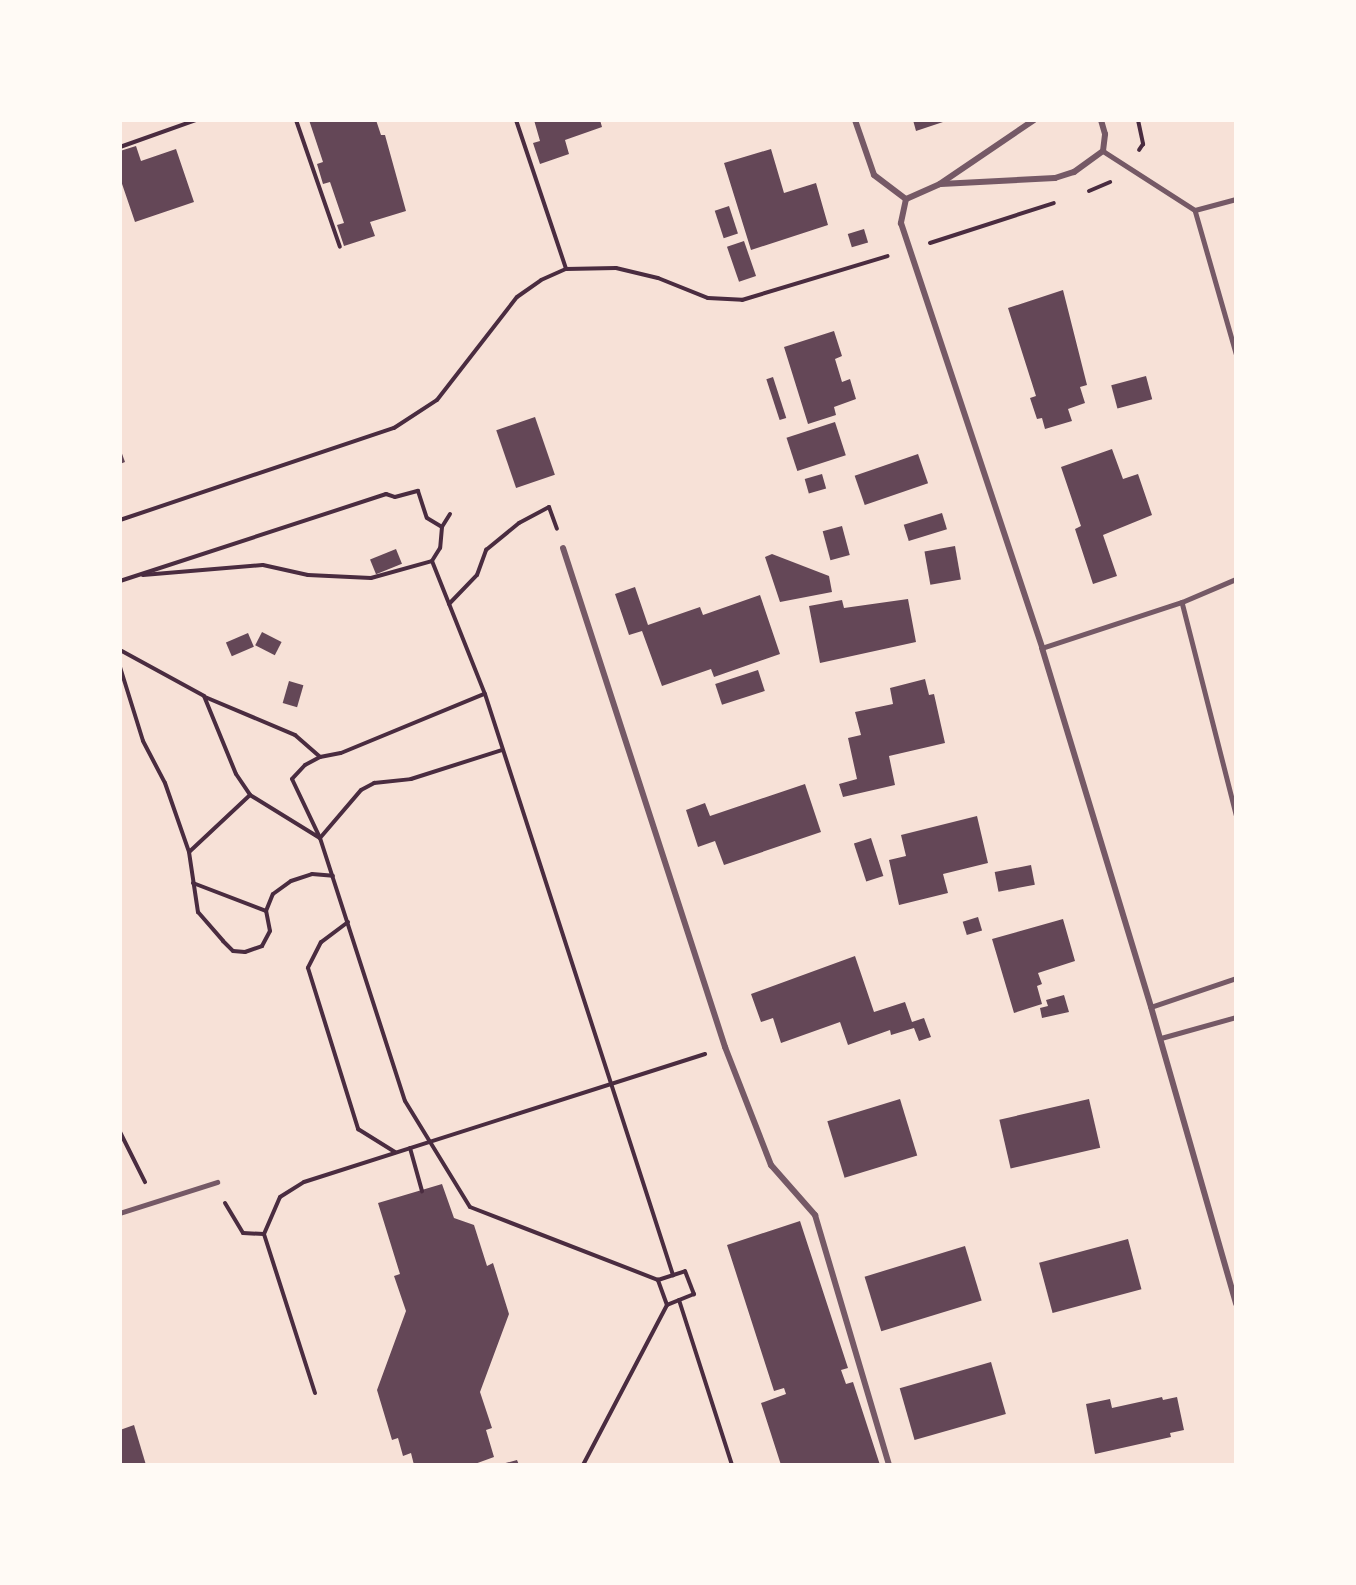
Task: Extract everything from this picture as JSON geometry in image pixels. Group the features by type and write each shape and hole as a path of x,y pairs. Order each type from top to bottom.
{"street":[{"path":"855,120 874,175 906,199"},
{"path":"906,199 940,184 1034,120"},
{"path":"940,184 1055,178 1094,161 1103,151 1106,134 1101,120"},
{"path":"906,199 901,223 1042,648 1161,1038 1236,1304"},
{"path":"563,548 725,1047 771,1164 815,1215 889,1465"}],"lane":[{"path":"1103,151 1195,210 1236,353"},
{"path":"1195,210 1236,199"},
{"path":"1042,648 1182,603 1236,579"},
{"path":"1182,603 1236,814"},
{"path":"1151,1007 1236,978"},
{"path":"1161,1038 1236,1017"},
{"path":"120,1213 217,1182"}],"path":[{"path":"120,147 196,120"},
{"path":"296,120 340,246"},
{"path":"516,120 566,269"},
{"path":"120,520 394,429 437,400 517,297 541,280 566,269 616,268 658,278 708,298 742,300 911,249"},
{"path":"120,581 386,494 395,497 418,491 427,518 442,527"},
{"path":"449,604 477,575 486,550 519,523 549,507 563,548"},
{"path":"135,576 263,565 308,575 371,578 432,561 440,548 442,527 450,514"},
{"path":"432,561 484,694 673,1275"},
{"path":"120,650 204,696 295,735 320,757"},
{"path":"120,667 143,741 165,783 189,852 198,912 233,951 245,952 262,946 270,931 266,911 268,900 291,881 312,874 333,876"},
{"path":"484,694 341,753 320,757 305,765 292,779 320,838 405,1101 428,1142 470,1207 658,1280 685,1270 694,1294 667,1305 583,1465"},
{"path":"204,696 236,774 250,795 320,838"},
{"path":"320,838 362,790 374,783 411,779 502,750"},
{"path":"189,852 250,795"},
{"path":"193,883 266,911"},
{"path":"348,922 321,942 308,968 358,1129 396,1152"},
{"path":"315,1393 264,1234 280,1197 304,1182 725,1047"},
{"path":"120,1132 144,1179 151,1203"},
{"path":"410,1148 422,1191"},
{"path":"217,1182 243,1233 264,1234"},
{"path":"658,1280 667,1305"},
{"path":"679,1300 732,1465"}],"building":[{"path":"309,120 376,120 381,135 385,135 406,211 370,222 375,236 344,246 337,225 344,223 330,182 323,184 317,164 323,162"},
{"path":"534,120 600,120 602,127 565,140 569,154 540,164 533,143 540,141"},
{"path":"913,120 949,120 916,131"},
{"path":"136,146 141,161 176,149 194,202 135,222 120,178 120,151"},
{"path":"771,149 784,193 816,183 828,225 751,250 724,163"},
{"path":"729,206 738,234 724,238 715,211"},
{"path":"864,229 868,242 852,247 848,234"},
{"path":"744,241 756,276 739,282 727,247"},
{"path":"1063,290 1087,385 1080,387 1085,403 1068,409 1072,421 1045,429 1042,418 1037,419 1030,398 1036,396 1008,308"},
{"path":"834,331 842,356 835,359 842,382 850,379 856,399 834,407 836,415 808,424 784,347"},
{"path":"1146,376 1152,399 1117,408 1111,385"},
{"path":"773,377 786,418 780,420 766,379"},
{"path":"535,417 555,475 516,488 496,430"},
{"path":"835,422 846,455 797,471 786,438"},
{"path":"120,448 125,462 120,464"},
{"path":"1112,449 1123,479 1138,474 1152,515 1103,535 1117,576 1093,584 1075,529 1081,526 1061,467"},
{"path":"918,454 928,483 865,505 855,476"},
{"path":"822,474 826,488 809,493 805,479"},
{"path":"942,513 947,529 909,541 904,525"},
{"path":"842,526 850,555 830,560 823,531"},
{"path":"955,546 961,579 930,585 924,551"},
{"path":"396,549 402,564 376,574 370,559"},
{"path":"772,554 829,576 832,592 780,602 765,557"},
{"path":"635,587 648,625 700,607 703,615 760,595 780,654 714,677 711,669 662,686 642,631 629,635 615,594"},
{"path":"908,599 916,642 820,663 809,606 842,600 844,608"},
{"path":"262,632 282,642 275,655 255,645"},
{"path":"248,633 254,647 232,656 226,642"},
{"path":"758,670 765,691 722,705 715,684"},
{"path":"925,679 929,695 934,694 945,743 889,756 895,785 843,797 839,784 857,779 848,738 861,735 855,712 893,704 890,688"},
{"path":"289,681 303,685 297,707 283,703"},
{"path":"805,784 821,832 724,865 715,841 698,847 686,810 705,803 710,816"},
{"path":"977,816 988,863 943,874 948,893 899,905 889,860 906,856 901,835"},
{"path":"871,838 883,876 866,882 854,844"},
{"path":"1031,865 1035,885 998,892 995,872"},
{"path":"978,917 982,930 967,935 963,922"},
{"path":"1063,919 1075,961 1038,973 1042,984 1037,986 1042,1004 1014,1013 992,939"},
{"path":"855,956 874,1012 905,1002 912,1022 924,1018 931,1037 919,1041 914,1028 891,1035 890,1030 848,1045 840,1022 781,1043 773,1018 761,1022 751,994"},
{"path":"1064,995 1069,1012 1042,1018 1040,1008 1048,1006 1046,1000"},
{"path":"900,1099 917,1155 845,1178 827,1121"},
{"path":"1089,1099 1100,1148 1011,1168 999,1120"},
{"path":"442,1184 454,1218 474,1225 487,1266 493,1263 509,1314 480,1392 492,1428 486,1430 494,1457 472,1465 414,1465 411,1453 403,1456 398,1438 392,1440 377,1390 406,1311 394,1276 400,1274 378,1203"},
{"path":"800,1221 848,1368 841,1370 846,1384 853,1382 880,1465 781,1465 761,1403 786,1394 784,1388 774,1391 727,1245"},
{"path":"1128,1239 1141,1289 1053,1313 1039,1263"},
{"path":"965,1246 982,1301 881,1331 865,1277"},
{"path":"991,1362 1006,1414 915,1440 900,1388"},
{"path":"1162,1397 1163,1400 1177,1397 1184,1430 1170,1433 1171,1437 1095,1454 1086,1404 1110,1399 1112,1408"},
{"path":"134,1425 146,1465 120,1465 120,1430"},
{"path":"517,1460 519,1465 502,1465 502,1464"}]}
